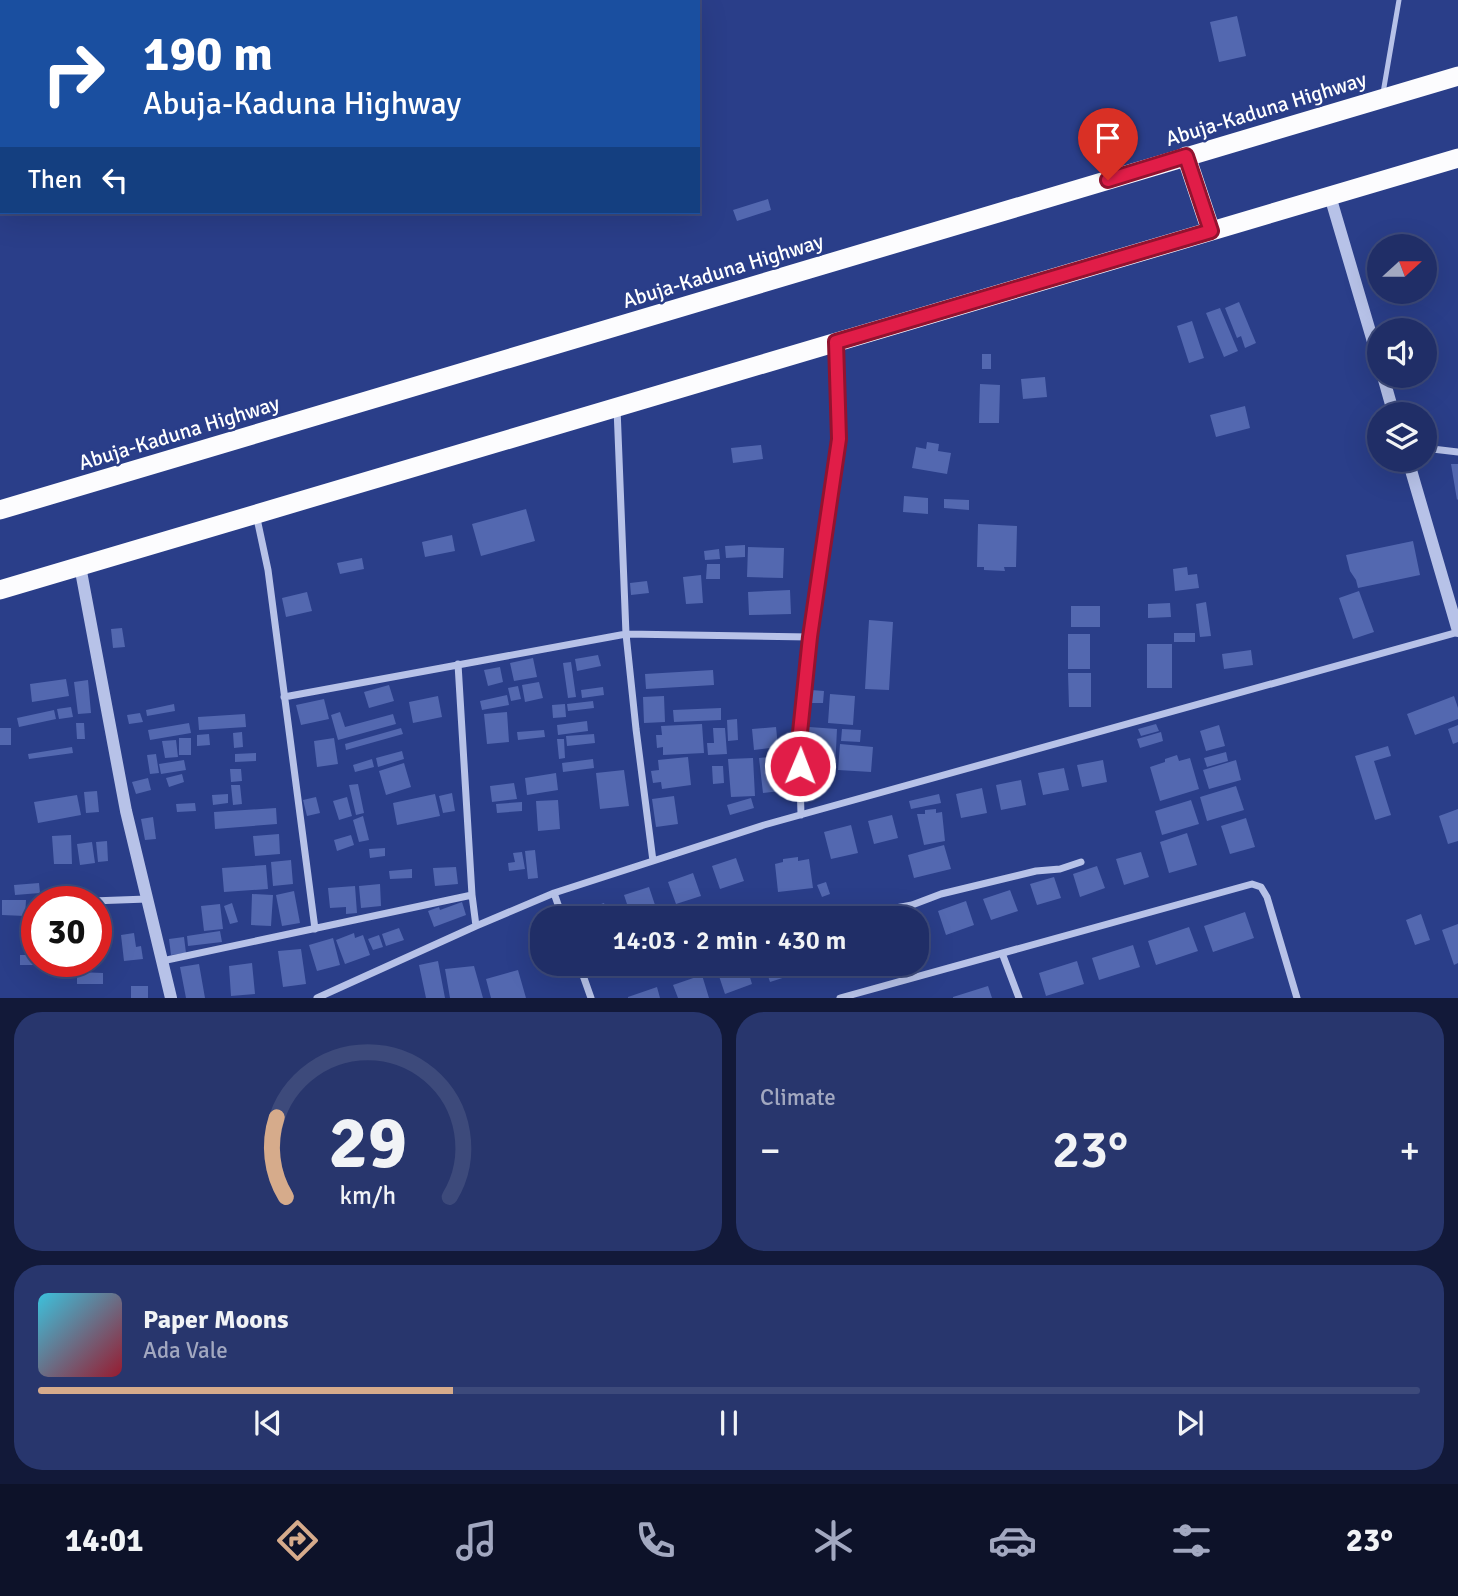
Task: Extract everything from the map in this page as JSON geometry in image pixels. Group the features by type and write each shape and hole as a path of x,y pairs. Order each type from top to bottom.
{"highway":[{"name":"Abuja-Kaduna Highway","path":"0,510 1458,76"},
{"path":"1186,156 1211,231"},
{"path":"0,590 1458,158"}],"street":[{"path":"1330,195 1367,321"},
{"path":"801,815 799,742 810,637 839,439 836,342"},
{"path":"617,407 626,634 653,861"},
{"path":"1437,450 1458,452"},
{"path":"317,998 554,893 653,861 801,815 1458,631 1412,472"},
{"path":"256,514 268,570 315,929"},
{"path":"80,566 126,811 171,998"},
{"path":"284,697 626,634 810,637"},
{"path":"458,664 476,926"},
{"path":"906,906 941,894 1036,871 1060,869 1081,862"},
{"path":"840,998 1252,884 1261,887 1267,897 1297,998"},
{"path":"554,893 558,906"},
{"path":"162,961 472,895"},
{"path":"112,900 147,899"},
{"path":"1002,953 1019,998"},
{"path":"583,976 591,998"}],"lane":[{"path":"1382,98 1399,0"}],"building":[{"path":"1237,16 1246,56 1219,62 1210,22"},
{"path":"768,199 771,210 737,221 733,210"},
{"path":"1239,302 1256,343 1245,348 1241,336 1237,338 1225,308"},
{"path":"1220,308 1238,351 1224,357 1206,313"},
{"path":"1192,321 1204,358 1189,363 1177,326"},
{"path":"982,354 991,354 991,369 982,369"},
{"path":"1045,377 1047,397 1023,399 1021,379"},
{"path":"980,384 1000,385 999,423 979,423"},
{"path":"1245,406 1250,428 1216,437 1210,415"},
{"path":"927,442 939,444 938,451 951,453 947,474 912,468 916,447 926,449"},
{"path":"761,445 763,459 733,463 731,448"},
{"path":"1451,464 1458,464 1457,500"},
{"path":"904,496 928,498 928,514 903,512"},
{"path":"944,499 969,500 969,510 944,508"},
{"path":"526,509 535,541 481,556 472,524"},
{"path":"978,524 1017,526 1016,567 1004,567 1005,571 977,567"},
{"path":"452,535 455,551 425,557 422,542"},
{"path":"1413,541 1420,575 1358,588 1346,555"},
{"path":"745,545 745,557 726,558 725,546"},
{"path":"748,547 784,548 783,578 747,577"},
{"path":"719,549 720,559 705,560 704,551"},
{"path":"362,558 364,569 340,574 337,563"},
{"path":"707,564 720,564 720,579 706,579"},
{"path":"1187,567 1188,575 1197,574 1199,588 1175,591 1173,569"},
{"path":"701,575 703,603 686,604 683,577"},
{"path":"647,581 649,593 631,595 630,583"},
{"path":"790,590 791,614 749,615 748,592"},
{"path":"1359,591 1374,632 1353,639 1339,598"},
{"path":"307,592 312,611 286,617 282,598"},
{"path":"1206,602 1211,636 1200,637 1196,604"},
{"path":"1170,603 1171,617 1148,618 1148,604"},
{"path":"1071,606 1100,606 1100,627 1071,627"},
{"path":"869,620 893,622 889,690 865,689"},
{"path":"122,628 125,647 113,648 111,629"},
{"path":"1174,633 1195,633 1195,642 1174,642"},
{"path":"1068,634 1090,634 1090,669 1068,669"},
{"path":"1147,644 1172,644 1172,688 1147,688"},
{"path":"1251,650 1253,665 1224,669 1222,654"},
{"path":"598,655 601,666 577,671 575,659"},
{"path":"533,658 537,677 514,681 510,663"},
{"path":"571,662 576,697 568,698 563,663"},
{"path":"500,667 503,682 488,686 484,670"},
{"path":"713,670 714,685 646,689 645,674"},
{"path":"1068,673 1091,673 1091,707 1069,707"},
{"path":"66,679 69,696 32,702 30,684"},
{"path":"88,680 91,713 78,714 74,682"},
{"path":"539,682 543,698 525,702 522,685"},
{"path":"389,685 394,701 369,708 364,692"},
{"path":"518,686 521,699 511,701 508,688"},
{"path":"603,687 604,695 582,698 581,690"},
{"path":"811,690 824,691 823,703 810,703"},
{"path":"830,694 855,696 853,725 828,723"},
{"path":"507,695 509,705 482,710 480,701"},
{"path":"438,696 442,717 413,723 409,702"},
{"path":"664,696 665,722 644,723 643,697"},
{"path":"1454,696 1458,719 1415,735 1407,714"},
{"path":"324,699 329,719 301,725 296,705"},
{"path":"593,701 594,708 568,711 567,704"},
{"path":"174,704 175,711 147,716 146,710"},
{"path":"565,704 566,717 553,718 552,705"},
{"path":"71,707 73,717 59,719 57,709"},
{"path":"721,708 721,720 674,722 673,710"},
{"path":"54,710 56,719 19,727 17,718"},
{"path":"340,712 345,727 393,714 396,724 338,740 331,715"},
{"path":"507,712 509,742 487,744 484,714"},
{"path":"140,713 143,722 129,724 127,715"},
{"path":"245,714 246,727 199,730 198,717"},
{"path":"737,719 738,740 728,741 727,720"},
{"path":"587,721 588,731 558,735 557,725"},
{"path":"76,723 84,723 85,739 77,739"},
{"path":"189,723 191,733 150,740 148,730"},
{"path":"702,724 704,753 663,755 663,747 657,748 656,735 662,735 661,726"},
{"path":"1156,724 1159,731 1141,736 1138,729"},
{"path":"1219,725 1225,746 1206,751 1200,731"},
{"path":"1458,725 1458,742 1453,744 1448,729"},
{"path":"776,727 778,747 754,750 752,729"},
{"path":"809,727 837,729 835,769 807,767"},
{"path":"0,728 11,728 11,745 0,745"},
{"path":"401,728 403,734 346,750 345,744"},
{"path":"713,728 725,728 727,754 708,755 707,743 714,743"},
{"path":"842,729 861,730 860,742 841,741"},
{"path":"544,730 545,737 518,740 517,732"},
{"path":"242,732 243,747 234,748 233,733"},
{"path":"1161,732 1163,741 1140,748 1137,739"},
{"path":"209,734 210,745 197,746 197,735"},
{"path":"594,734 595,743 567,746 566,736"},
{"path":"179,738 191,738 191,755 179,755"},
{"path":"334,738 338,764 317,767 314,741"},
{"path":"557,739 564,739 565,758 559,759"},
{"path":"176,740 178,757 165,758 162,741"},
{"path":"840,744 873,747 871,772 838,770"},
{"path":"1388,746 1391,756 1374,761 1391,815 1375,820 1355,756"},
{"path":"72,747 73,753 29,759 28,754"},
{"path":"402,751 404,759 378,767 376,758"},
{"path":"1226,752 1228,761 1207,767 1204,758"},
{"path":"256,753 256,761 235,762 235,754"},
{"path":"156,754 159,773 150,774 147,755"},
{"path":"785,755 789,790 763,793 759,758"},
{"path":"1177,755 1179,761 1190,758 1199,789 1160,801 1150,767"},
{"path":"688,757 691,785 662,789 661,782 653,783 651,771 659,770 658,760"},
{"path":"753,758 755,796 731,797 728,759"},
{"path":"372,759 374,767 355,772 353,765"},
{"path":"593,759 594,768 563,772 562,763"},
{"path":"184,760 186,770 161,774 159,764"},
{"path":"1103,760 1107,782 1082,787 1077,765"},
{"path":"1236,760 1241,780 1209,789 1203,770"},
{"path":"404,763 411,787 386,795 379,771"},
{"path":"712,766 723,766 724,783 713,784"},
{"path":"1064,768 1069,790 1043,795 1038,773"},
{"path":"230,769 241,769 242,781 231,782"},
{"path":"624,770 629,806 600,809 596,773"},
{"path":"556,773 558,790 527,795 525,778"},
{"path":"182,774 184,782 169,787 166,778"},
{"path":"148,778 151,790 136,794 132,782"},
{"path":"1021,780 1026,805 1001,810 996,785"},
{"path":"514,783 517,799 492,802 490,786"},
{"path":"358,784 364,813 356,815 349,785"},
{"path":"231,785 240,785 242,804 233,805"},
{"path":"1236,786 1244,810 1207,821 1200,797"},
{"path":"982,788 987,813 961,818 956,794"},
{"path":"97,791 99,812 86,813 84,792"},
{"path":"452,793 455,811 443,813 439,796"},
{"path":"228,794 228,803 213,805 212,795"},
{"path":"435,794 440,816 397,825 393,803"},
{"path":"939,794 941,803 911,809 909,801"},
{"path":"77,795 81,815 38,823 34,802"},
{"path":"674,796 678,824 656,827 652,799"},
{"path":"316,797 320,813 307,816 303,800"},
{"path":"347,797 352,816 339,820 333,801"},
{"path":"751,798 754,808 730,815 727,805"},
{"path":"558,800 560,829 538,831 536,801"},
{"path":"1191,800 1199,824 1162,835 1155,811"},
{"path":"522,802 522,811 497,813 496,804"},
{"path":"195,803 196,811 177,812 176,804"},
{"path":"276,808 277,824 215,829 214,812"},
{"path":"936,809 936,813 942,812 945,841 924,845 917,814"},
{"path":"1458,809 1458,841 1448,844 1439,816"},
{"path":"892,815 898,838 874,844 868,821"},
{"path":"363,816 369,840 359,842 353,820"},
{"path":"153,817 156,839 145,840 141,819"},
{"path":"1246,818 1255,847 1230,854 1221,826"},
{"path":"851,825 858,853 831,859 824,832"},
{"path":"1187,833 1197,865 1169,873 1160,842"},
{"path":"279,834 280,854 255,856 253,836"},
{"path":"71,835 72,864 54,864 52,836"},
{"path":"351,835 354,845 337,851 334,840"},
{"path":"107,841 108,861 98,862 96,842"},
{"path":"92,842 95,863 80,865 77,844"},
{"path":"944,845 951,869 914,878 908,855"},
{"path":"385,848 385,856 370,858 369,849"},
{"path":"535,850 538,878 528,879 525,851"},
{"path":"522,852 525,869 509,871 508,863 515,862 513,853"},
{"path":"1141,852 1149,877 1124,885 1116,859"},
{"path":"798,857 798,861 809,859 813,888 778,892 775,864 783,862 783,859"},
{"path":"736,858 744,881 720,889 712,866"},
{"path":"291,860 293,884 273,886 271,862"},
{"path":"266,865 268,889 224,892 222,868"},
{"path":"1097,866 1105,888 1080,897 1073,874"},
{"path":"456,867 458,884 435,886 433,868"},
{"path":"412,869 412,878 390,879 389,871"},
{"path":"693,873 701,896 676,904 668,882"},
{"path":"1054,877 1061,898 1037,905 1030,884"},
{"path":"826,882 830,894 822,897 817,885"},
{"path":"39,883 39,886 21,886 21,895 15,895 14,885"},
{"path":"380,884 381,906 361,908 359,886"},
{"path":"355,886 357,913 346,914 346,907 330,908 328,888"},
{"path":"649,887 655,906 628,906 624,895"},
{"path":"1010,890 1018,911 991,920 983,899"},
{"path":"294,891 300,923 282,926 276,895"},
{"path":"252,894 273,895 271,926 251,925"},
{"path":"2,900 21,900 21,916 2,915"},
{"path":"966,901 974,925 946,935 938,911"},
{"path":"462,902 466,915 434,927 428,911 439,907 440,910"},
{"path":"232,903 238,922 230,924 224,906"},
{"path":"220,904 223,929 204,931 201,906"},
{"path":"1245,912 1254,938 1213,952 1204,926"},
{"path":"1421,914 1430,940 1415,945 1406,920"},
{"path":"1458,924 1458,963 1454,965 1442,930"},
{"path":"1189,927 1198,951 1156,965 1148,941"},
{"path":"399,928 404,940 386,946 382,934"},
{"path":"220,931 222,942 188,946 187,936"},
{"path":"134,933 136,947 141,946 143,959 124,961 121,935"},
{"path":"354,933 355,938 363,935 370,955 345,964 336,940"},
{"path":"379,935 383,947 373,950 368,939"},
{"path":"184,937 186,953 171,955 169,939"},
{"path":"333,938 340,965 317,971 309,945"},
{"path":"1133,945 1140,967 1099,980 1092,958"},
{"path":"301,949 306,984 283,987 278,951"},
{"path":"438,961 445,998 426,998 419,965"},
{"path":"1077,961 1084,984 1046,996 1039,973"},
{"path":"252,963 255,994 231,996 229,966"},
{"path":"199,964 205,998 186,998 180,967"},
{"path":"474,966 483,998 450,998 445,969"},
{"path":"518,970 526,998 491,998 486,979"},
{"path":"702,976 709,998 678,998 673,985"},
{"path":"719,976 750,976 752,984 725,994"},
{"path":"768,976 789,976 770,982"},
{"path":"77,977 103,977 103,984 77,984"},
{"path":"131,986 148,986 148,998 131,998"},
{"path":"988,986 992,998 953,998 953,997"},
{"path":"657,987 660,998 628,998 628,997"}],"route":[{"path":"800,766 799,742 810,637 839,439 836,342 1211,231 1186,156 1108,180"}]}
